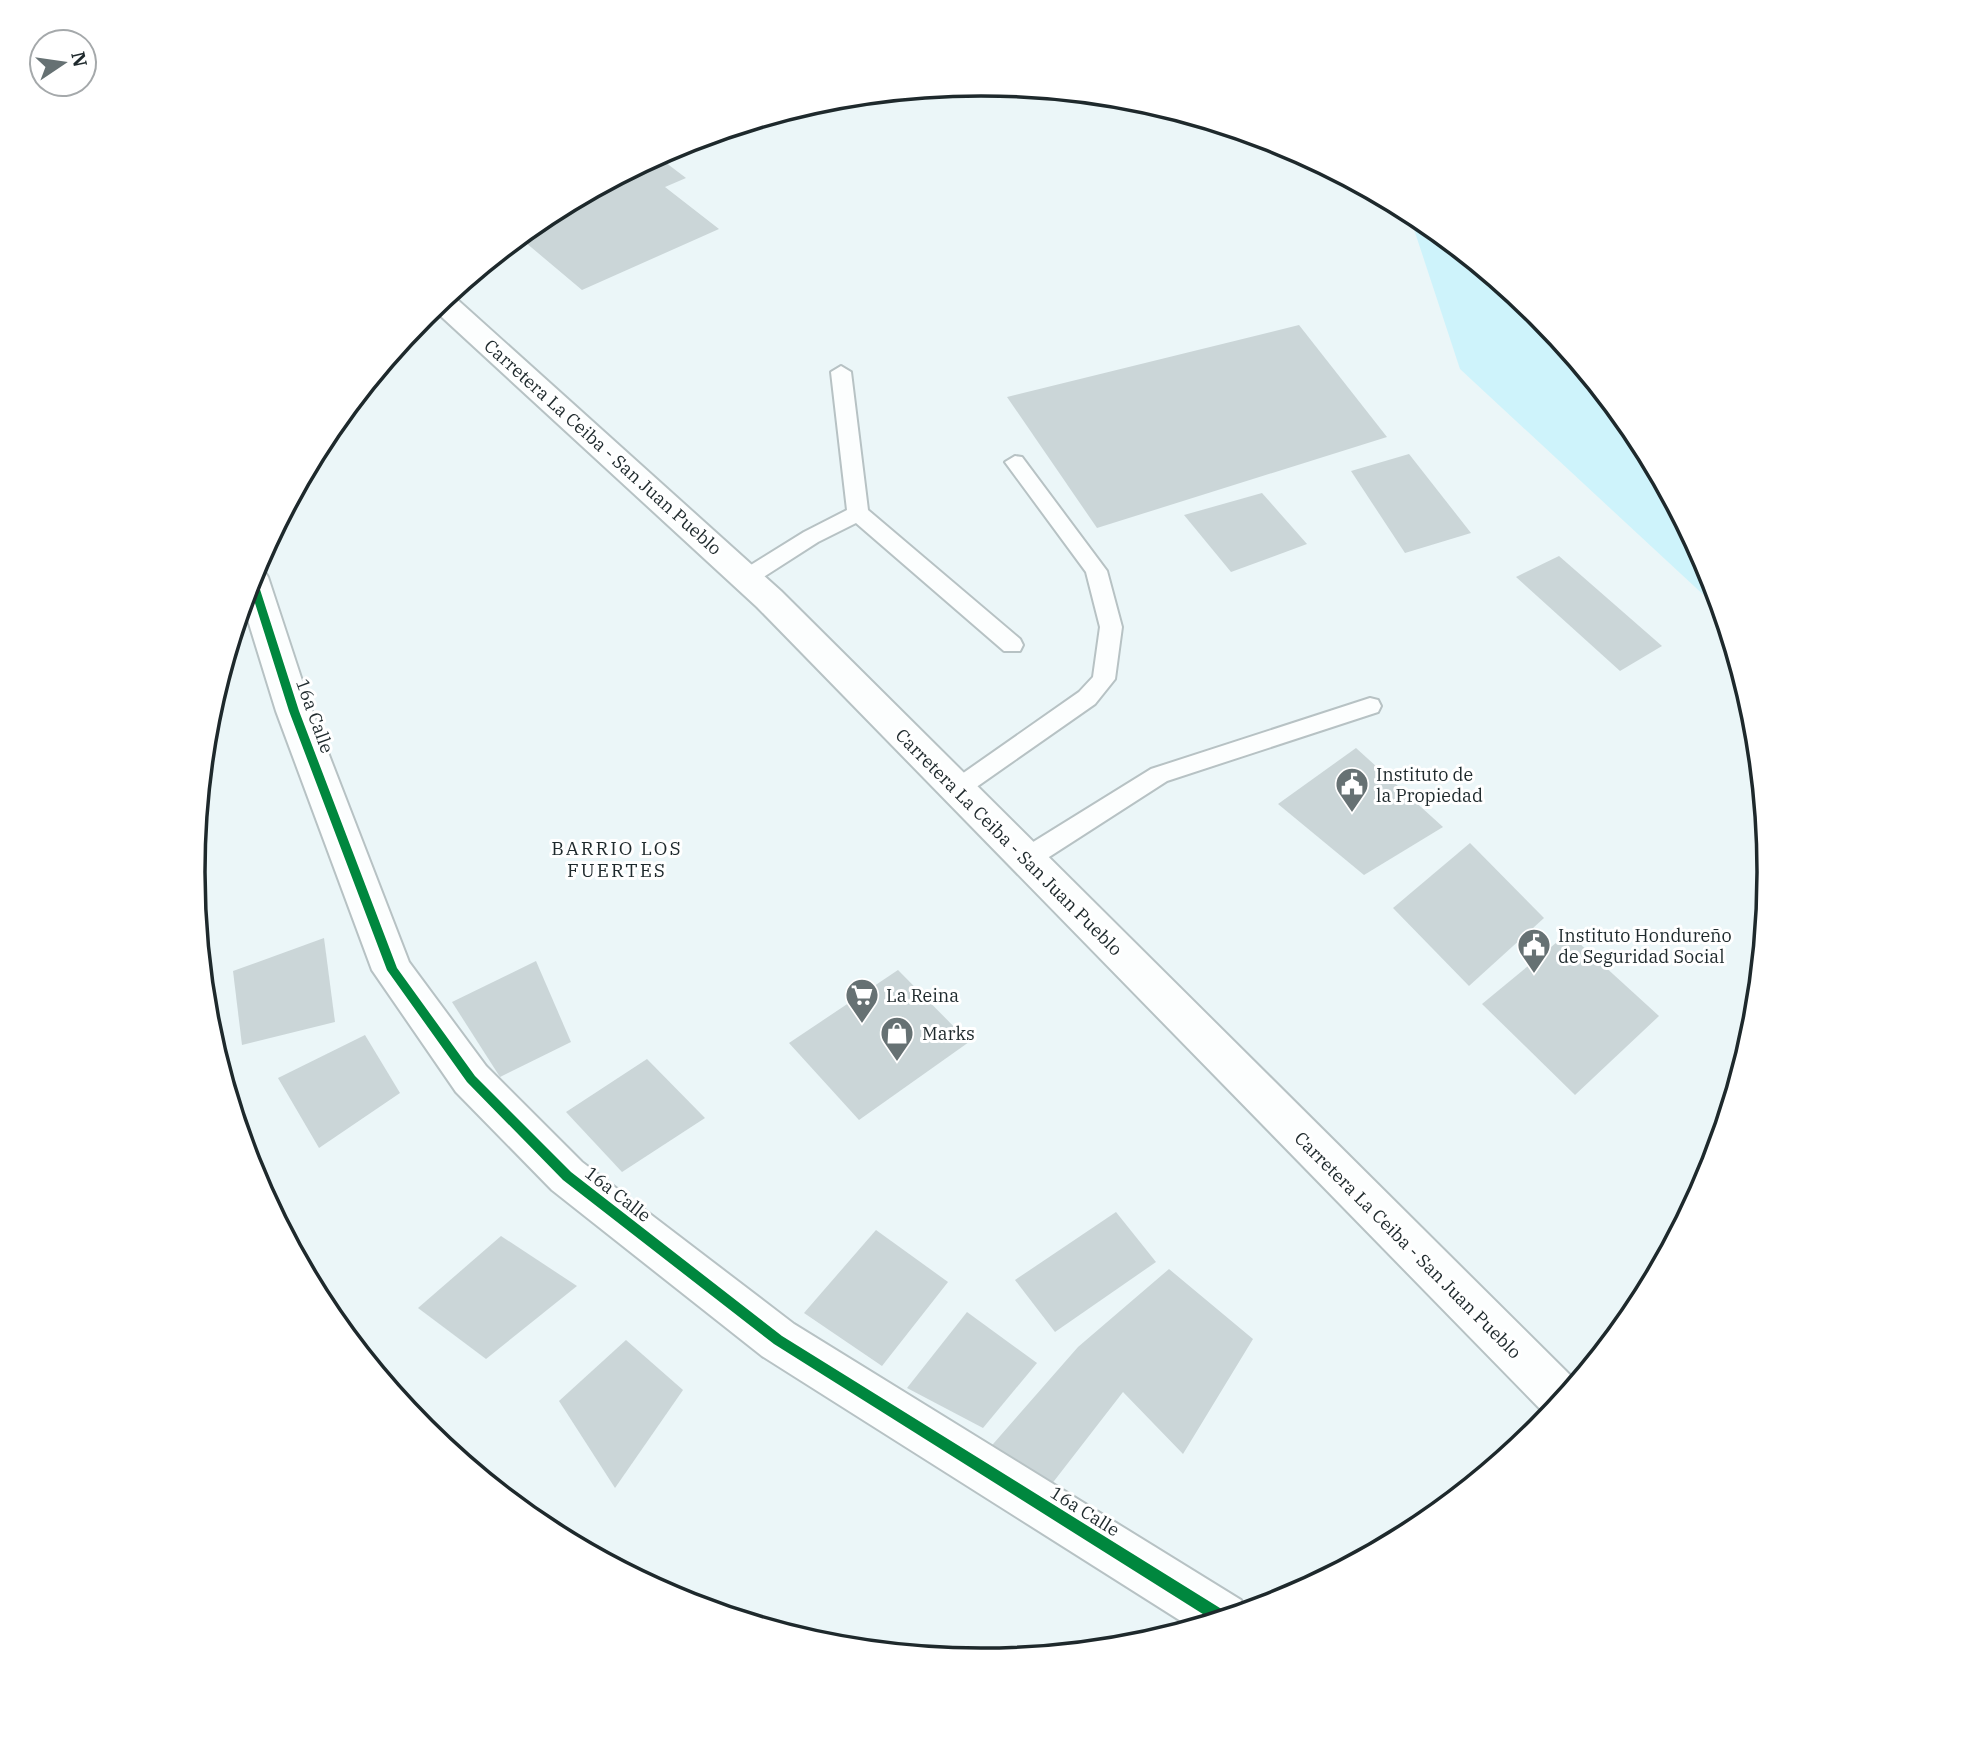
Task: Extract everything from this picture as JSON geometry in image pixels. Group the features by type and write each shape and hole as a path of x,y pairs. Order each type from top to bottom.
{"main road":[{"name":"Carretera La Ceiba - San Juan Pueblo","path":"449,308 746,578 1555,1393"},
{"name":"16a Calle","path":"257,595 294,711 392,970 471,1079 567,1176 778,1340 1213,1612"}],"lane":[{"path":"841,372 858,513 1012,645"},
{"path":"957,789 1087,698 1104,679 1111,627 1096,571 1015,462"},
{"path":"746,578 811,537 858,513"},
{"path":"1026,859 1159,775 1370,706"}],"shaded area":[{"path":"1414,228 1453,257 1530,323 1596,400 1653,484 1677,529 1706,598 1460,369"}],"building":[{"path":"666,163 686,178 665,187 719,229 582,290 527,244 593,200"},
{"path":"1299,325 1387,437 1097,528 1007,397"},
{"path":"1409,454 1471,533 1405,553 1351,471"},
{"path":"1262,493 1307,544 1231,572 1184,515"},
{"path":"1559,556 1662,646 1620,671 1516,577"},
{"path":"1356,748 1443,827 1364,875 1278,804"},
{"path":"1470,843 1544,918 1469,986 1393,908"},
{"path":"1568,933 1659,1016 1575,1095 1482,1004"},
{"path":"324,938 335,1022 242,1045 233,971"},
{"path":"536,961 571,1042 500,1077 452,1002"},
{"path":"898,970 969,1042 859,1120 789,1043"},
{"path":"365,1035 400,1093 319,1148 278,1078"},
{"path":"647,1059 705,1118 622,1172 566,1112"},
{"path":"1116,1212 1156,1262 1055,1332 1015,1280"},
{"path":"876,1230 948,1282 882,1366 804,1313"},
{"path":"501,1236 577,1286 486,1359 418,1308"},
{"path":"1169,1269 1253,1339 1183,1454 1123,1392 1044,1494 987,1451 1078,1347"},
{"path":"967,1312 1037,1363 983,1428 907,1388"},
{"path":"626,1340 683,1390 615,1488 559,1401"}],"cycle path":[{"path":"257,595 294,711 392,970 471,1079 567,1176 778,1340 1213,1612"}],"place":[{"name":"Instituto de la Propiedad","path":"1352,814"},
{"name":"Instituto Hondureño de Seguridad Social","path":"1534,975"},
{"name":"La Reina","path":"862,1025"},
{"name":"Marks","path":"897,1063"}],"district":[{"name":"BARRIO LOS FUERTES","path":"617,859"}]}
